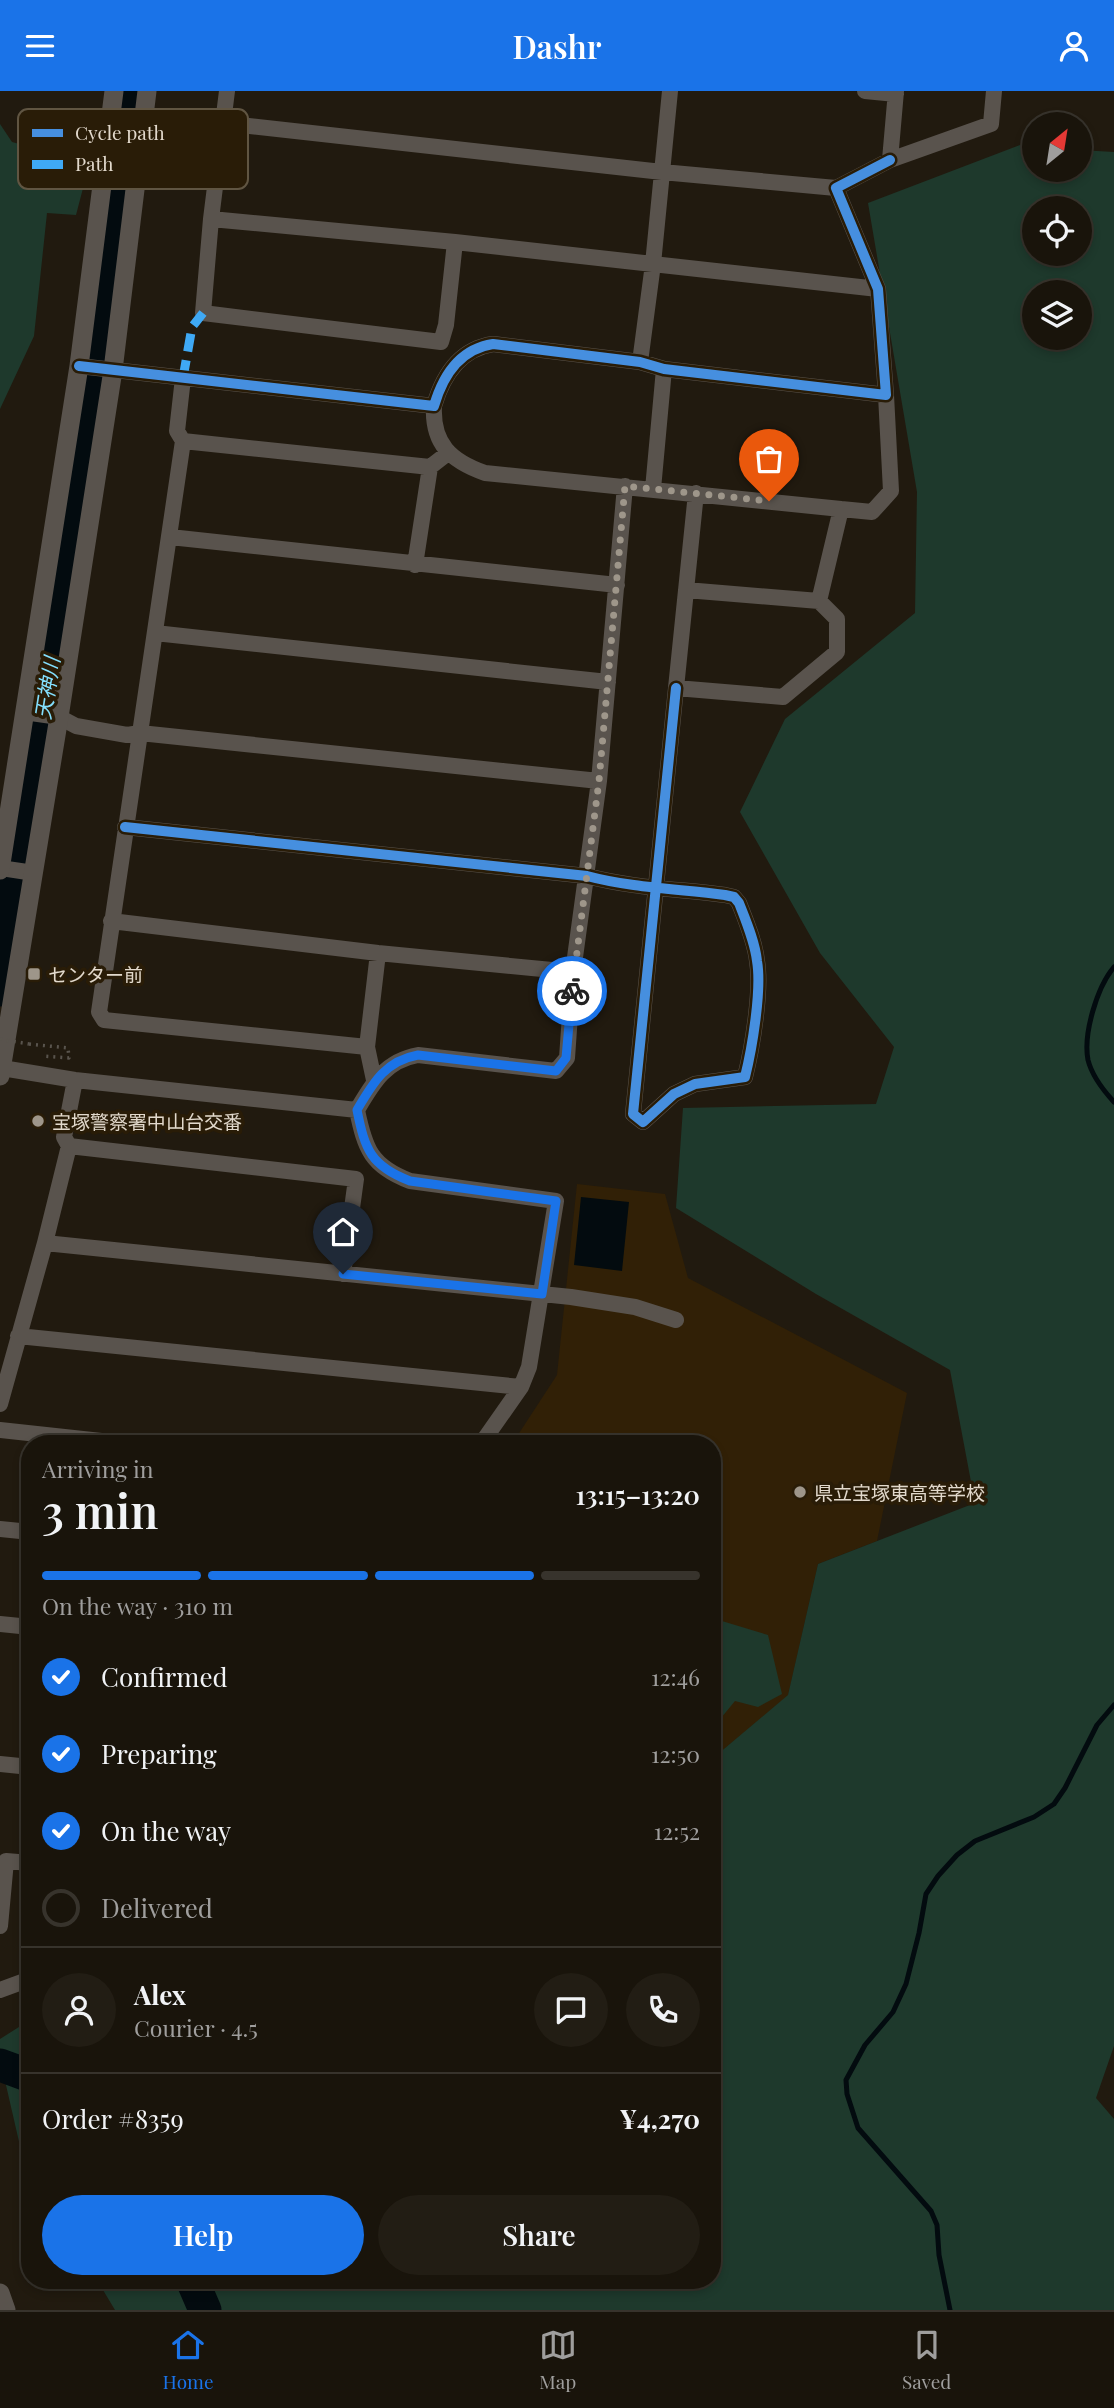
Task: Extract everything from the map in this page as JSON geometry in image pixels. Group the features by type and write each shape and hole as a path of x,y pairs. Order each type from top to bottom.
{"street":[{"path":"112,109 114,91"},
{"path":"145,109 147,91"},
{"path":"224,109 227,91"},
{"path":"640,362 653,264 670,91"},
{"path":"865,91 896,92 890,160"},
{"path":"248,126 662,172 836,188 890,160 990,124 994,91"},
{"path":"836,188 878,289 886,395 891,491 872,512 485,473 467,466 448,453 433,421 439,390 457,361 468,352 493,344 640,362 664,369 886,395"},
{"path":"102,189 79,366 23,712 1,1072 357,1110"},
{"path":"14,871 59,717 113,370 135,189"},
{"path":"214,189 203,313 441,342 457,361"},
{"path":"211,219 454,242 878,289"},
{"path":"441,342 446,325 454,242"},
{"path":"79,366 435,406"},
{"path":"653,489 664,369"},
{"path":"183,378 177,431 183,441 99,1012 104,1020 367,1047"},
{"path":"183,441 429,467 448,453"},
{"path":"415,565 429,467"},
{"path":"487,1435 521,1387 529,1367 556,1201 410,1181 387,1172 370,1151 361,1131 357,1110 374,1080 388,1065 406,1057 418,1055 556,1071 566,1058 573,972 599,781 625,486"},
{"path":"125,827 587,876 608,882 657,887 734,897 739,903 757,961 758,981 751,1053 745,1077 695,1084 674,1094 643,1122 633,1114 657,887 696,493"},
{"path":"819,601 841,509"},
{"path":"170,537 617,586"},
{"path":"676,688 783,697 836,652 837,619 819,601 687,590"},
{"path":"155,633 608,683"},
{"path":"23,712 59,717 76,726 127,734 141,733 599,781"},
{"path":"111,921 378,953 573,972"},
{"path":"374,1080 367,1047 378,953"},
{"path":"0,1404 69,1146 64,1137 75,1080"},
{"path":"69,1146 356,1179 343,1274"},
{"path":"45,1243 542,1294 635,1307 676,1320"},
{"path":"18,1336 521,1387"},
{"path":"0,1430 46,1435"},
{"path":"0,1529 21,1531"},
{"path":"0,1624 21,1626"},
{"path":"0,1764 21,1766"},
{"path":"0,1926 6,1861 21,1862"},
{"path":"0,1990 21,1982"},
{"path":"0,2293 6,2310"}],"path":[{"path":"0,1039 68,1048 69,1058 33,1055"}],"shaded area":[{"name":"県立宝塚東高等学校","path":"577,1184 665,1194 688,1278 907,1393 877,1541 818,1564 788,1696 721,1752 721,1435 518,1435 557,1375"},
{"path":"581,1197 629,1202 622,1271 574,1265"}],"green space":[{"path":"0,124 12,142 18,144 18,189 83,189 76,215 47,213 34,336 0,409"},
{"path":"1020,145 1022,182 1092,182 1092,151 1114,152 1114,2046 1096,2098 1114,2119 1114,2310 115,2310 102,2289 721,2289 721,1751 788,1695 818,1564 975,1503 950,1370 816,1294 676,1208 683,1108 876,1104 894,1047 820,953 740,812 785,719 915,613 917,492 868,203"},
{"path":"721,1621 768,1635 782,1694 758,1707 735,1701 721,1718"},
{"path":"21,2026 21,2150 0,2059 0,2039"}],"waterway":[{"name":"天神川","path":"126,109 128,91"},
{"name":"天神川","path":"98,352 117,189"},
{"name":"天神川","path":"0,990 92,386"},
{"path":"1114,967 1097,998 1087,1049 1092,1072 1114,1102"},
{"path":"950,2310 939,2255 937,2225 931,2211 858,2128 847,2094 846,2080 865,2045 893,2012 906,1984 926,1894 938,1876 957,1855 975,1841 1034,1817 1054,1804 1097,1725 1114,1705"},
{"name":"天神川","path":"0,2065 21,2073"},
{"name":"天神川","path":"196,2289 205,2310"}],"marked path":[{"path":"183,378 192,327 203,313"}],"cycle path":[{"path":"79,366 434,406 442,384 454,365 471,351 493,344 640,362 664,369 886,395 878,289 836,188 890,160"},
{"path":"125,827 587,876 639,886 656,888 708,893 734,897 739,903 752,939 758,973 756,1019 745,1077 695,1084 674,1094 643,1122 633,1114 676,688"}],"way so far":[{"path":"572,991 599,781 625,486 769,501"}],"place":[{"name":"センター前","path":"34,974"},
{"name":"宝塚警察署中山台交番","path":"38,1121"},
{"name":"県立宝塚東高等学校","path":"800,1492"}],"route":[{"path":"343,1274 542,1294 556,1201 410,1181 387,1172 370,1151 361,1131 357,1110 374,1080 388,1065 406,1057 418,1055 556,1071 566,1058 572,991"}]}
